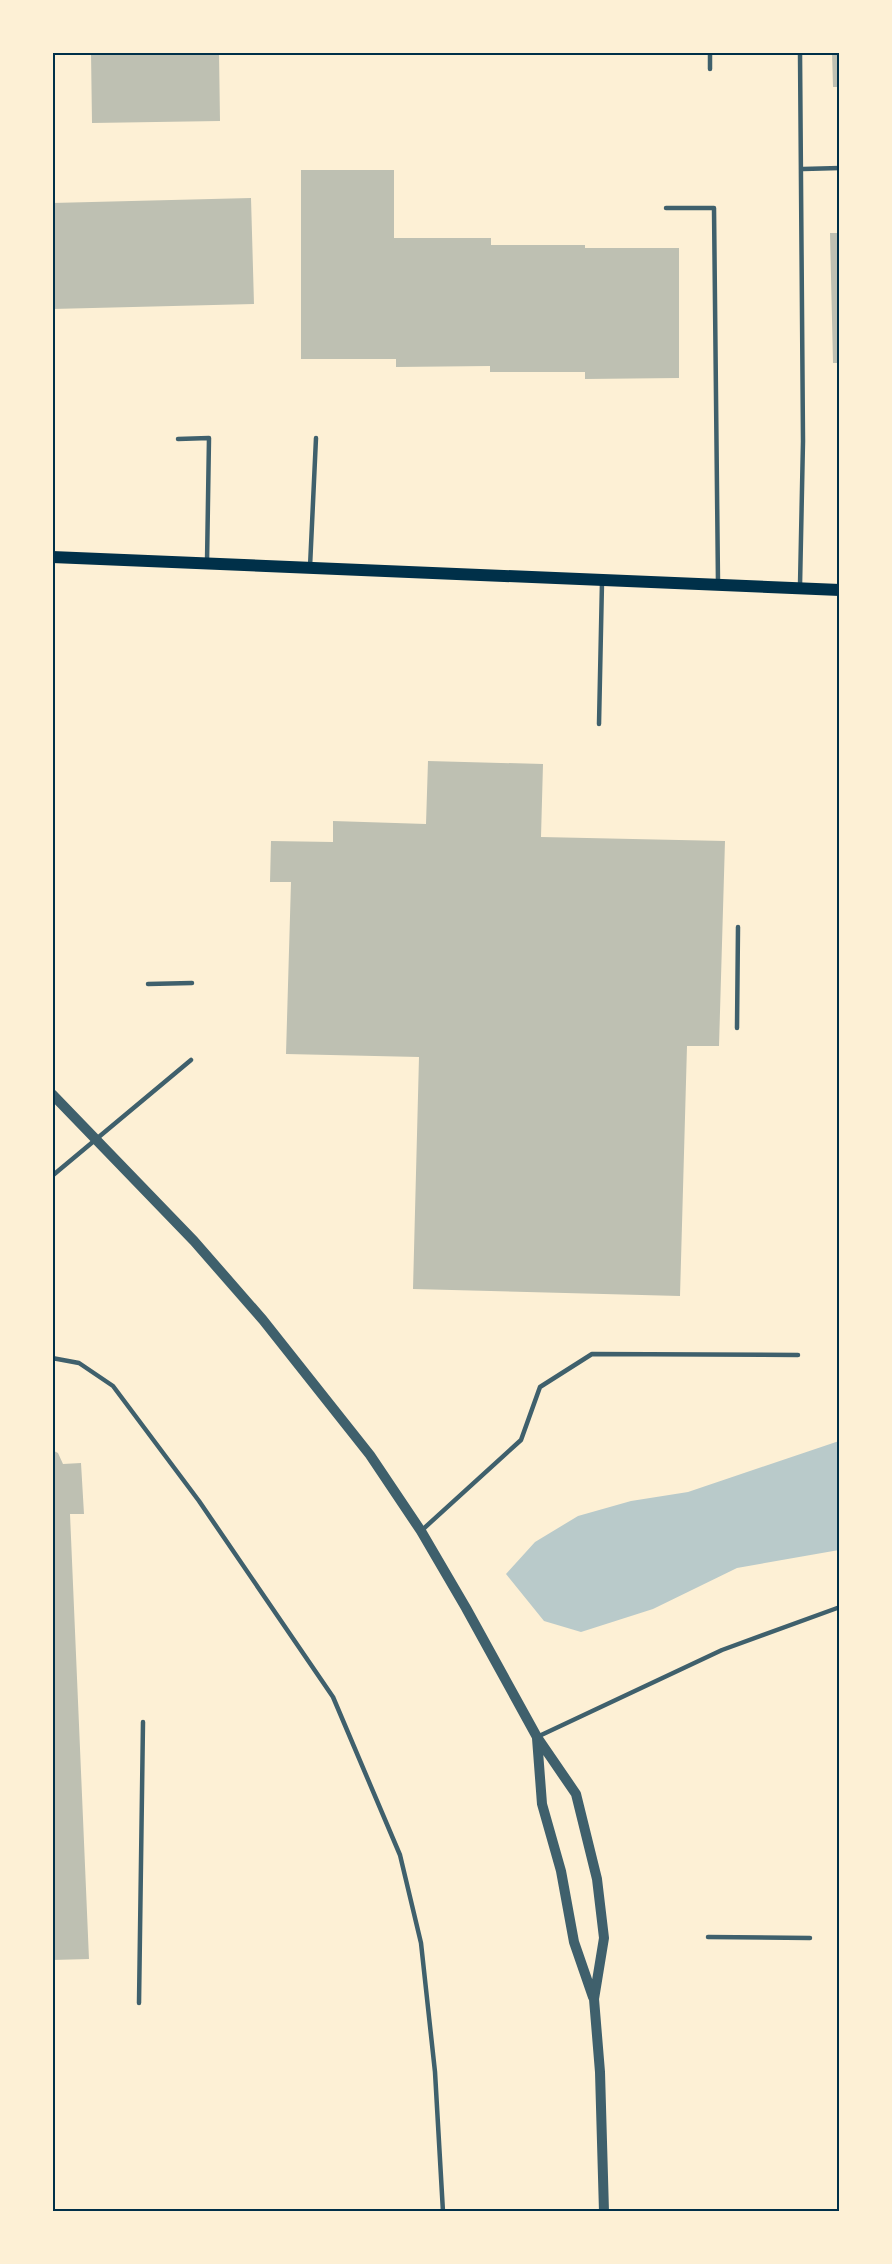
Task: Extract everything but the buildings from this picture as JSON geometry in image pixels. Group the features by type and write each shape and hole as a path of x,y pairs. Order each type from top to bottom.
{"main road":[{"path":"52,557 840,590"}],"street":[{"path":"52,1094 194,1241 263,1320 370,1455 421,1531 537,1737 576,1794 597,1879 604,1938 594,1999 600,2072 604,2211"},
{"path":"537,1737 542,1804 561,1871 574,1942 594,1999"}],"lane":[{"path":"710,52 710,69"},
{"path":"800,52 803,169 803,441 800,589"},
{"path":"803,169 840,168"},
{"path":"666,208 714,208 718,585"},
{"path":"178,439 208,438 207,563"},
{"path":"310,567 316,438"},
{"path":"599,724 602,579"},
{"path":"737,1028 738,927"},
{"path":"148,984 192,983"},
{"path":"52,1176 191,1060"},
{"path":"421,1531 521,1440 540,1387 592,1354 798,1355"},
{"path":"52,1358 79,1363 113,1386 199,1502 333,1697 400,1855 421,1943 435,2072 443,2211"},
{"path":"537,1737 722,1650 840,1607"},
{"path":"139,2003 143,1722"},
{"path":"708,1937 810,1938"}],"shaded area":[{"path":"839,1441 839,1550 737,1568 653,1609 581,1632 544,1621 506,1574 535,1542 578,1516 631,1501 688,1492"}]}
